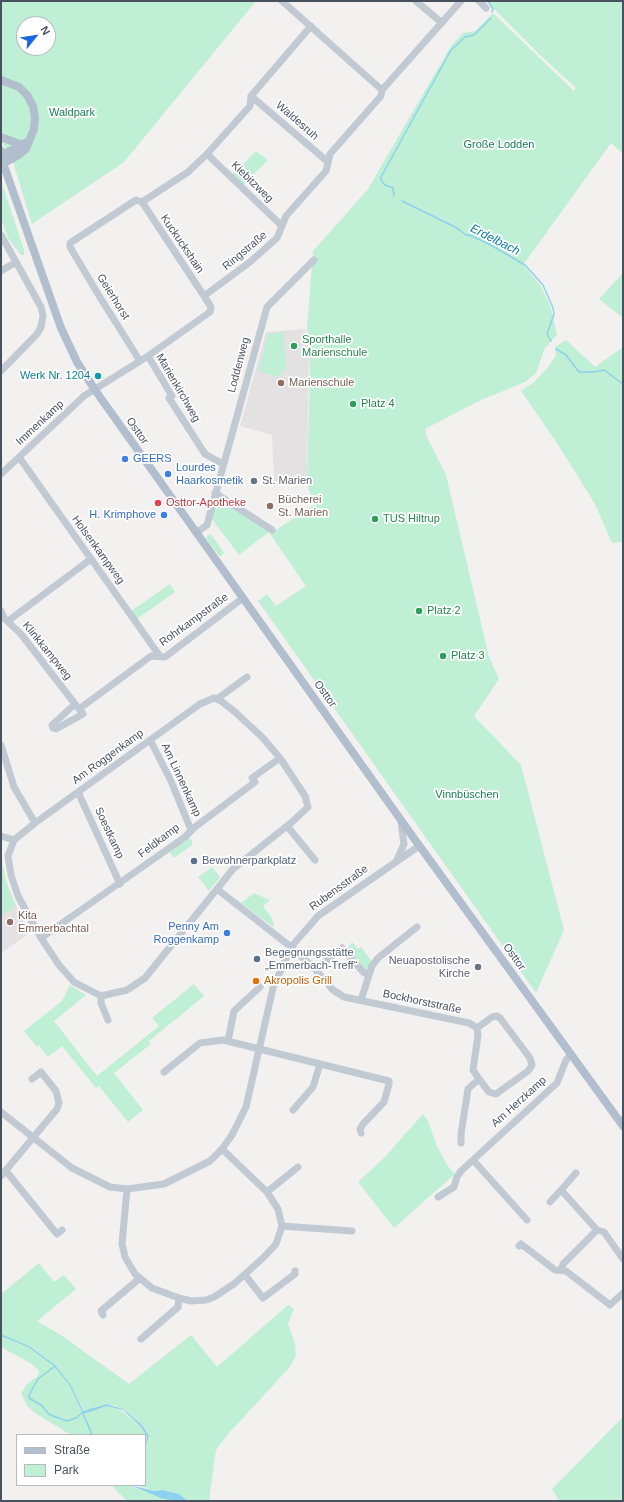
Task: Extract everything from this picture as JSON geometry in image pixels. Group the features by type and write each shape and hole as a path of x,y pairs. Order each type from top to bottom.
{"main road":[{"path":"1,80 8,81 27,95 33,106 35,117 34,129 30,140 20,154 4,156"},
{"path":"1,137 22,145"},
{"path":"4,156 30,140"},
{"name":"Osttor","path":"4,156 33,238 38,259 64,334 77,362 95,390 196,533 419,846 623,1126"}],"street":[{"path":"282,1 382,90"},
{"path":"416,1 442,23"},
{"name":"Ringstraße","path":"204,296 250,262 277,238 286,216 326,171 330,154 381,96 382,90 460,1"},
{"path":"479,1 486,8"},
{"path":"142,202 188,172 207,154 250,106 251,96 311,26"},
{"name":"Waldesruh","path":"251,96 328,162"},
{"name":"Kiebitzweg","path":"207,154 282,226"},
{"name":"Geierhorst","path":"140,361 70,247 70,243 136,200 142,202"},
{"name":"Kuckuckshain","path":"142,202 204,296"},
{"path":"1,235 41,306 42,315 41,327 37,334 1,372"},
{"name":"Loddenweg","path":"196,533 207,525 267,307 314,260"},
{"path":"1,271 16,262"},
{"path":"95,390 148,356 210,312 211,307 204,296"},
{"name":"Marienkirchweg","path":"148,356 172,396 169,398 205,454 223,464"},
{"name":"Immenkamp","path":"1,474 84,396 95,390"},
{"name":"Holsenkampweg","path":"19,457 159,655"},
{"path":"215,493 272,530"},
{"path":"8,621 91,559"},
{"name":"Rohrkampstraße","path":"77,707 151,656 159,655 165,657 243,598"},
{"name":"Klinkkampweg","path":"1,612 21,634 77,707"},
{"name":"Am Roggenkamp","path":"14,840 35,823 200,704 209,699 217,699 247,677"},
{"path":"1,836 14,840 8,856 11,875 23,908 59,965 79,986 101,996 127,990 145,978 233,869 306,811 308,801 280,758 262,737 236,712 217,699"},
{"name":"Am Linnenkamp","path":"150,740 171,780 191,830"},
{"path":"1,745 14,787 35,823"},
{"name":"Feldkamp","path":"41,938 180,840 255,782 252,778 280,758"},
{"name":"Soestkamp","path":"78,792 120,883"},
{"path":"397,860 404,844 400,819"},
{"path":"287,826 315,860"},
{"name":"Rubensstraße","path":"1,1112 72,1168 110,1188 127,1189 164,1184 197,1169 210,1161 222,1149 240,1122 246,1107 273,988 291,947 318,916 419,846"},
{"path":"217,889 291,947"},
{"path":"362,1000 372,966 378,958 418,927"},
{"name":"Bockhorststraße","path":"291,947 315,969 336,993 346,998 362,1000 469,1023 477,1028"},
{"path":"322,964 342,948 363,972 369,975"},
{"path":"228,1041 234,1011 260,987"},
{"path":"101,996 101,1004 108,1020"},
{"path":"497,1016 530,1058 532,1065 528,1071 496,1094 490,1092 473,1070 472,1066 478,1035 477,1028 497,1016"},
{"path":"164,1072 200,1043 214,1040 228,1041 258,1050 389,1081 384,1102 363,1124 360,1129 361,1133"},
{"name":"Am Herzkamp","path":"438,1197 454,1187 457,1177 461,1171 557,1083 566,1060 571,1054"},
{"path":"293,1110 314,1087 320,1064"},
{"path":"32,1079 42,1072 56,1091 59,1099 57,1109 3,1174 57,1234 62,1230"},
{"path":"461,1143 468,1089 479,1079"},
{"path":"127,1189 122,1244 125,1257 131,1268 152,1288 191,1301 206,1300 223,1292 245,1275 276,1244 281,1234 282,1226 278,1209 267,1192 222,1149"},
{"path":"473,1160 527,1220"},
{"path":"267,1192 298,1167"},
{"path":"550,1202 576,1173"},
{"path":"561,1190 597,1230 604,1232 623,1259"},
{"path":"282,1226 352,1231"},
{"path":"561,1270 564,1264 597,1230"},
{"path":"519,1246 521,1244 555,1270 566,1271 610,1305 623,1293"},
{"path":"245,1275 263,1298 295,1274 295,1271"},
{"path":"103,1315 101,1312 140,1278"},
{"path":"141,1339 178,1307 179,1298"}],"shaded area":[{"name":"Marienschule","path":"305,329 309,348 307,485 274,482 272,435 240,426 266,332"},
{"path":"16,906 31,932 1,953 1,916"}],"green space":[{"name":"Waldpark","path":"1,1 256,1 124,162 32,224 9,149 6,150 2,141 5,136 1,129"},
{"path":"486,1 623,1 623,154 611,143 523,265 540,285 551,308 557,335 545,348 536,373 525,382 479,401 425,429 427,437 446,475 489,657 499,679 474,716 521,765 564,930 536,993 258,601 267,594 276,606 306,586 270,534 315,504 307,485 310,369 307,329 313,251 368,189 451,46 463,33 475,31 493,13 574,91 576,88 540,55"},
{"path":"256,151 268,160 243,185 232,175"},
{"path":"1,180 24,250 24,255 21,255 8,238 1,219"},
{"path":"623,273 623,318 599,299"},
{"path":"283,332 286,370 281,371 281,375 278,377 258,371 268,334"},
{"path":"566,340 595,367 623,347 623,542 612,543 595,504 557,443 521,391 534,382 548,367 556,355 555,347"},
{"path":"219,501 264,527 269,532 239,555 212,519 216,502"},
{"path":"211,534 224,553 220,557 206,539 208,535"},
{"path":"170,584 175,592 137,619 131,611"},
{"path":"187,838 192,840 192,845 174,858 169,851"},
{"path":"3,866 6,881 16,906 1,916 1,868"},
{"path":"212,867 220,877 209,891 198,877"},
{"path":"254,893 270,900 263,906 272,918 274,925 273,927 241,903"},
{"path":"352,942 358,949 361,947 372,962 366,971 347,949"},
{"path":"194,984 204,996 149,1041 151,1044 114,1073 143,1110 128,1122 99,1086 96,1088 62,1046 48,1057 39,1045 37,1047 24,1031 62,1001 70,985 86,995 54,1021 97,1076 159,1026 152,1018"},
{"path":"423,1114 428,1121 437,1146 447,1165 455,1174 394,1228 358,1182 383,1159"},
{"path":"39,1263 54,1282 64,1275 76,1289 37,1321 61,1335 129,1384 191,1335 217,1367 288,1305 294,1309 288,1324 295,1344 296,1355 290,1367 227,1435 216,1450 209,1501 188,1501 179,1494 163,1490 154,1491 139,1486 146,1486 146,1445 149,1436 142,1425 123,1409 114,1405 107,1404 83,1411 71,1385 55,1365 29,1346 1,1334 1,1294"},
{"path":"1,1336 28,1347 54,1366 70,1386 86,1421 84,1413 107,1406 119,1409 140,1426 146,1434 69,1434 35,1413 27,1406 21,1393 27,1384 38,1376 39,1371 32,1364 1,1347"},
{"path":"623,1417 623,1501 559,1501 552,1489"},
{"path":"112,1486 132,1486 174,1501 127,1501"}],"water":[{"path":"1,1334 29,1346 55,1365 71,1385 83,1411 107,1404 123,1409 142,1425 149,1436 146,1445 146,1434 140,1426 123,1410 107,1406 83,1414 70,1386 54,1366 28,1347 1,1336"},
{"path":"132,1486 154,1491 163,1490 179,1494 188,1501 174,1501 161,1498"}],"waterway":[{"path":"488,1 493,9 492,12"},
{"path":"394,196 393,188 385,185 381,180 381,177 451,50 465,37 474,35 491,18"},
{"name":"Erdelbach","path":"402,201 457,228 466,235 489,244 525,265 543,285 553,308 554,314 547,334 551,341"},
{"name":"Erdelbach","path":"556,349 566,355 579,372 604,370 623,384"},
{"path":"55,1366 38,1379 29,1395 29,1398 41,1405 50,1415 67,1421 76,1418 83,1412"},
{"path":"83,1413 92,1434"}],"place":[{"name":"Sporthalle Marienschule","path":"294,346"},
{"name":"Werk Nr. 1204","path":"98,376"},
{"name":"Marienschule","path":"281,383"},
{"name":"Platz 4","path":"353,404"},
{"name":"GEERS","path":"125,459"},
{"name":"Lourdes Haarkosmetik","path":"168,474"},
{"name":"St. Marien","path":"254,481"},
{"name":"Osttor-Apotheke","path":"158,503"},
{"name":"Bücherei St. Marien","path":"270,506"},
{"name":"H. Krimphove","path":"164,515"},
{"name":"TUS Hiltrup","path":"375,519"},
{"name":"Platz 2","path":"419,611"},
{"name":"Platz 3","path":"443,656"},
{"name":"Bewohnerparkplatz","path":"194,861"},
{"name":"Kita Emmerbachtal","path":"10,922"},
{"name":"Penny Am Roggenkamp","path":"227,933"},
{"name":"Begegnungsstätte „Emmerbach-Treff“","path":"257,959"},
{"name":"Neuapostolische Kirche","path":"478,967"},
{"name":"Akropolis Grill","path":"256,981"}],"park label":[{"name":"Große Lodden","path":"499,145"},
{"name":"Vinnbüschen","path":"467,795"}]}
